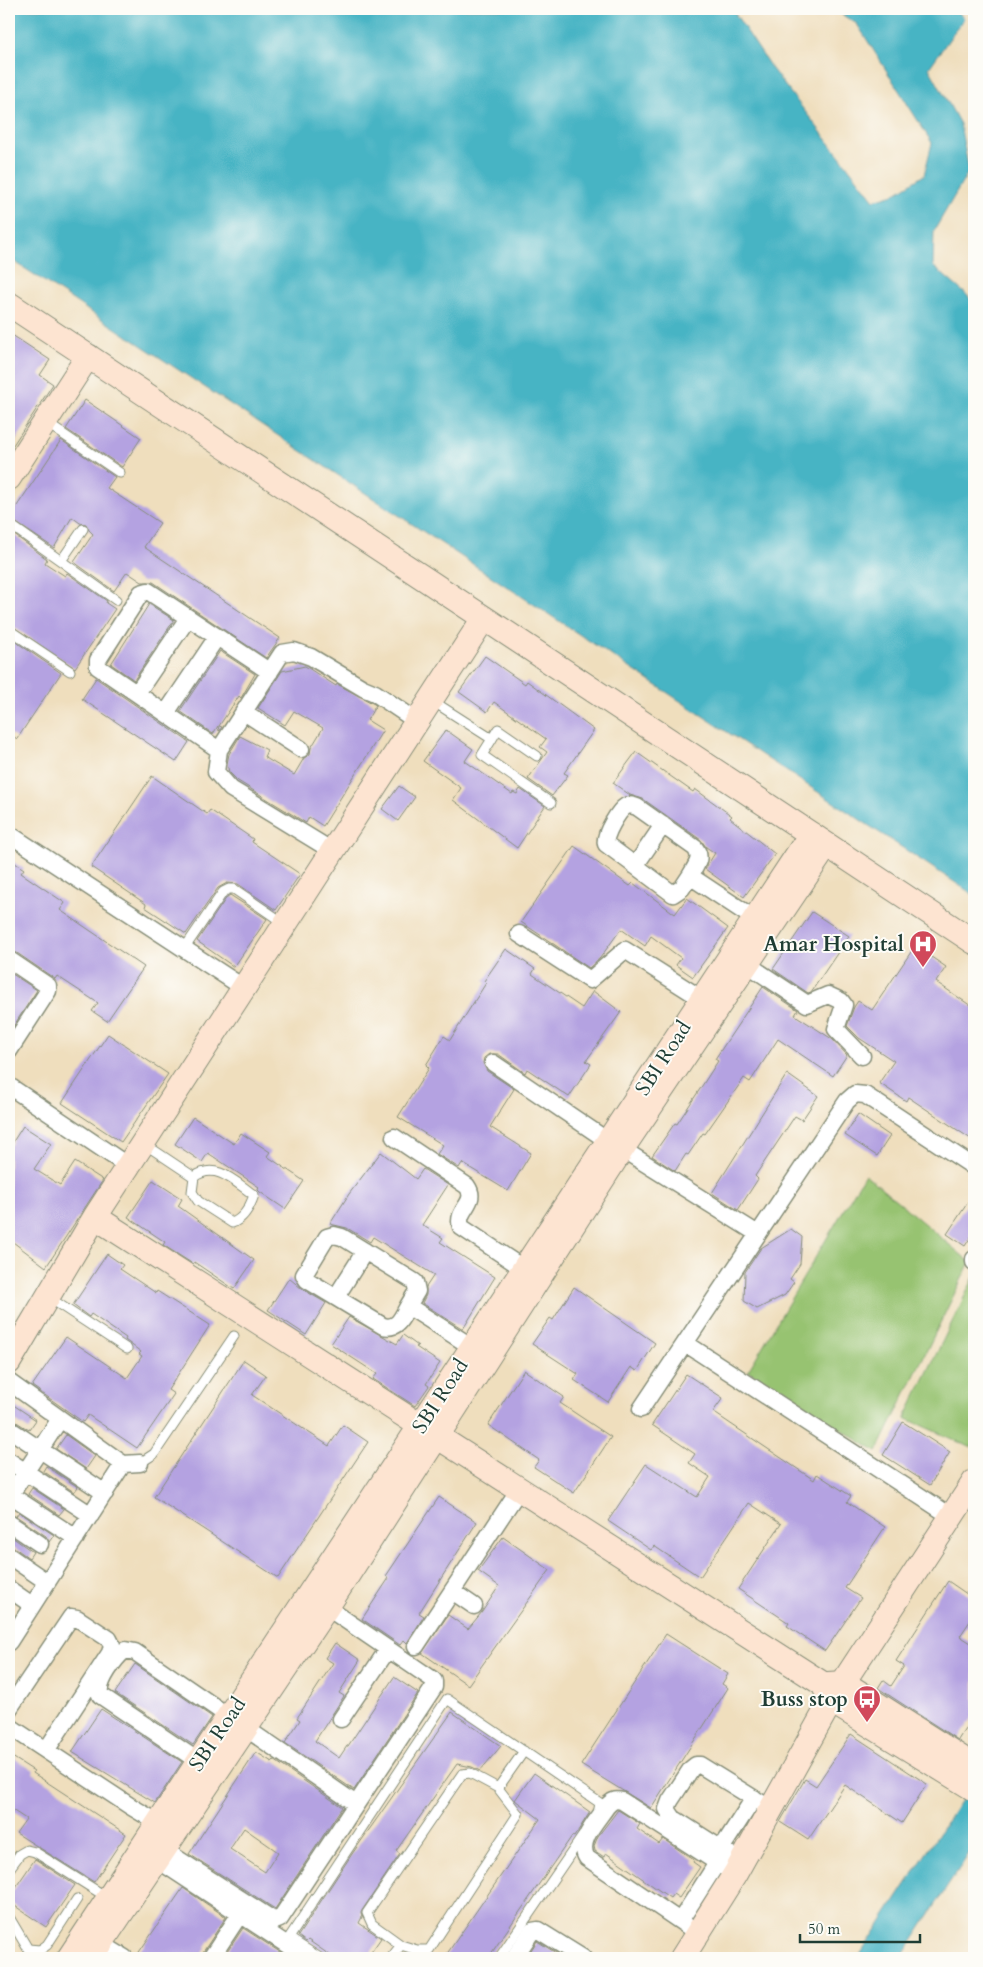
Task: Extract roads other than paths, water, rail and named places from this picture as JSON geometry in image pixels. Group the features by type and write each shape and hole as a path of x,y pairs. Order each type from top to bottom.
{"street":[{"path":"9,304 974,942"},
{"path":"9,478 88,356"},
{"path":"219,750 98,667 98,660 141,593 148,591 270,672"},
{"path":"137,693 188,618"},
{"path":"9,1362 95,1217 285,924 334,852 484,618"},
{"path":"166,713 217,637"},
{"path":"334,852 231,789 216,772 219,750 282,653 294,651 310,657 375,693 418,722"},
{"path":"244,712 301,749"},
{"path":"630,805 638,808 695,848 699,853 700,860 690,876 682,888 673,894 635,866 606,844 604,840 607,832 624,807 630,805"},
{"path":"635,866 662,825"},
{"path":"9,834 244,988"},
{"name":"SBI Road","path":"69,1958 117,1904 164,1841 238,1722 615,1145 702,999 755,920 819,839"},
{"name":"SBI Road","path":"429,1431 472,1347 524,1269 747,964 819,839"},
{"path":"690,876 755,920"},
{"path":"519,934 590,980 626,950 702,999"},
{"path":"9,961 48,986 48,991 9,1051"},
{"path":"747,964 807,1004 828,994 841,1001 844,1006 836,1029 862,1056"},
{"path":"493,1063 615,1145 758,1234"},
{"path":"9,1086 128,1166"},
{"path":"641,1409 847,1101 855,1094 865,1095 974,1167"},
{"path":"394,1137 467,1186 472,1196 460,1214 459,1222 461,1227 524,1269"},
{"path":"95,1217 833,1689 964,1767 974,1788"},
{"path":"334,1235 342,1237 415,1282 417,1291 396,1325 390,1328 383,1326 336,1297 307,1280 304,1275 327,1237 334,1235"},
{"path":"336,1297 365,1251"},
{"path":"408,1306 472,1347"},
{"path":"685,1343 952,1516"},
{"path":"9,1382 123,1464 140,1463"},
{"path":"60,1419 9,1495 76,1538"},
{"path":"9,1429 105,1493"},
{"path":"9,1461 91,1515"},
{"path":"9,1642 123,1464"},
{"path":"682,1958 689,1927 762,1804 833,1689 974,1482"},
{"path":"416,1646 520,1488"},
{"path":"9,1523 40,1544"},
{"path":"9,1556 47,1582"},
{"path":"9,1589 32,1605"},
{"path":"452,1591 474,1606"},
{"path":"164,1841 275,1921 280,1919 434,1687 432,1679 318,1601"},
{"path":"9,1709 72,1617 77,1618 109,1639 112,1645 110,1653 46,1749"},
{"path":"342,1718 388,1649"},
{"path":"198,1761 100,1695 100,1684 120,1653 125,1650 135,1652 356,1804"},
{"name":"SBI Road","path":"97,1951 117,1904 164,1841 198,1761 238,1722"},
{"path":"9,1726 130,1806 240,1914 298,1952 302,1958"},
{"path":"729,1862 673,1818 667,1809 670,1801 691,1769 696,1765 700,1765 762,1804"},
{"path":"689,1927 587,1858 583,1848 584,1841 607,1806 617,1800 622,1801 729,1862"},
{"path":"211,1958 240,1914"},
{"path":"514,1958 532,1932 538,1930 583,1958"},
{"path":"97,1951 125,1958"}],"lane":[{"path":"45,422 120,473"},
{"path":"9,524 116,600"},
{"path":"61,561 83,529"},
{"path":"9,630 70,671"},
{"path":"431,700 492,739"},
{"path":"537,756 498,729 482,755 551,803"},
{"path":"184,949 223,892 229,889 234,889 285,924"},
{"path":"143,1143 194,1177"},
{"path":"202,1171 222,1173 254,1196 239,1220 232,1223 198,1201 192,1192 194,1177 202,1171"},
{"path":"48,1296 127,1349"},
{"path":"140,1463 154,1454 234,1336"},
{"path":"320,1958 290,1938 447,1699 600,1803 598,1813 499,1958"},
{"path":"498,1788 524,1751"},
{"path":"470,1773 498,1788 518,1814 429,1950 417,1950 400,1945 372,1924 367,1913 462,1774 470,1773"},
{"path":"356,1804 364,1809 370,1817"},
{"path":"9,1869 20,1854 27,1850 35,1852 117,1904"},
{"path":"9,1917 28,1949 40,1950 47,1945 77,1899"},
{"path":"391,1958 400,1945"}],"water":[{"path":"9,9 732,9 772,69 874,200 894,194 924,175 932,143 857,24 833,9 955,9 964,18 929,68 960,124 969,171 934,231 933,266 968,296 974,304 974,895 9,258"},
{"path":"974,1780 974,1846 901,1958 858,1958"}],"place":[{"name":"Amar Hospital","path":"923,968"},
{"name":"Buss stop","path":"867,1723"}]}
